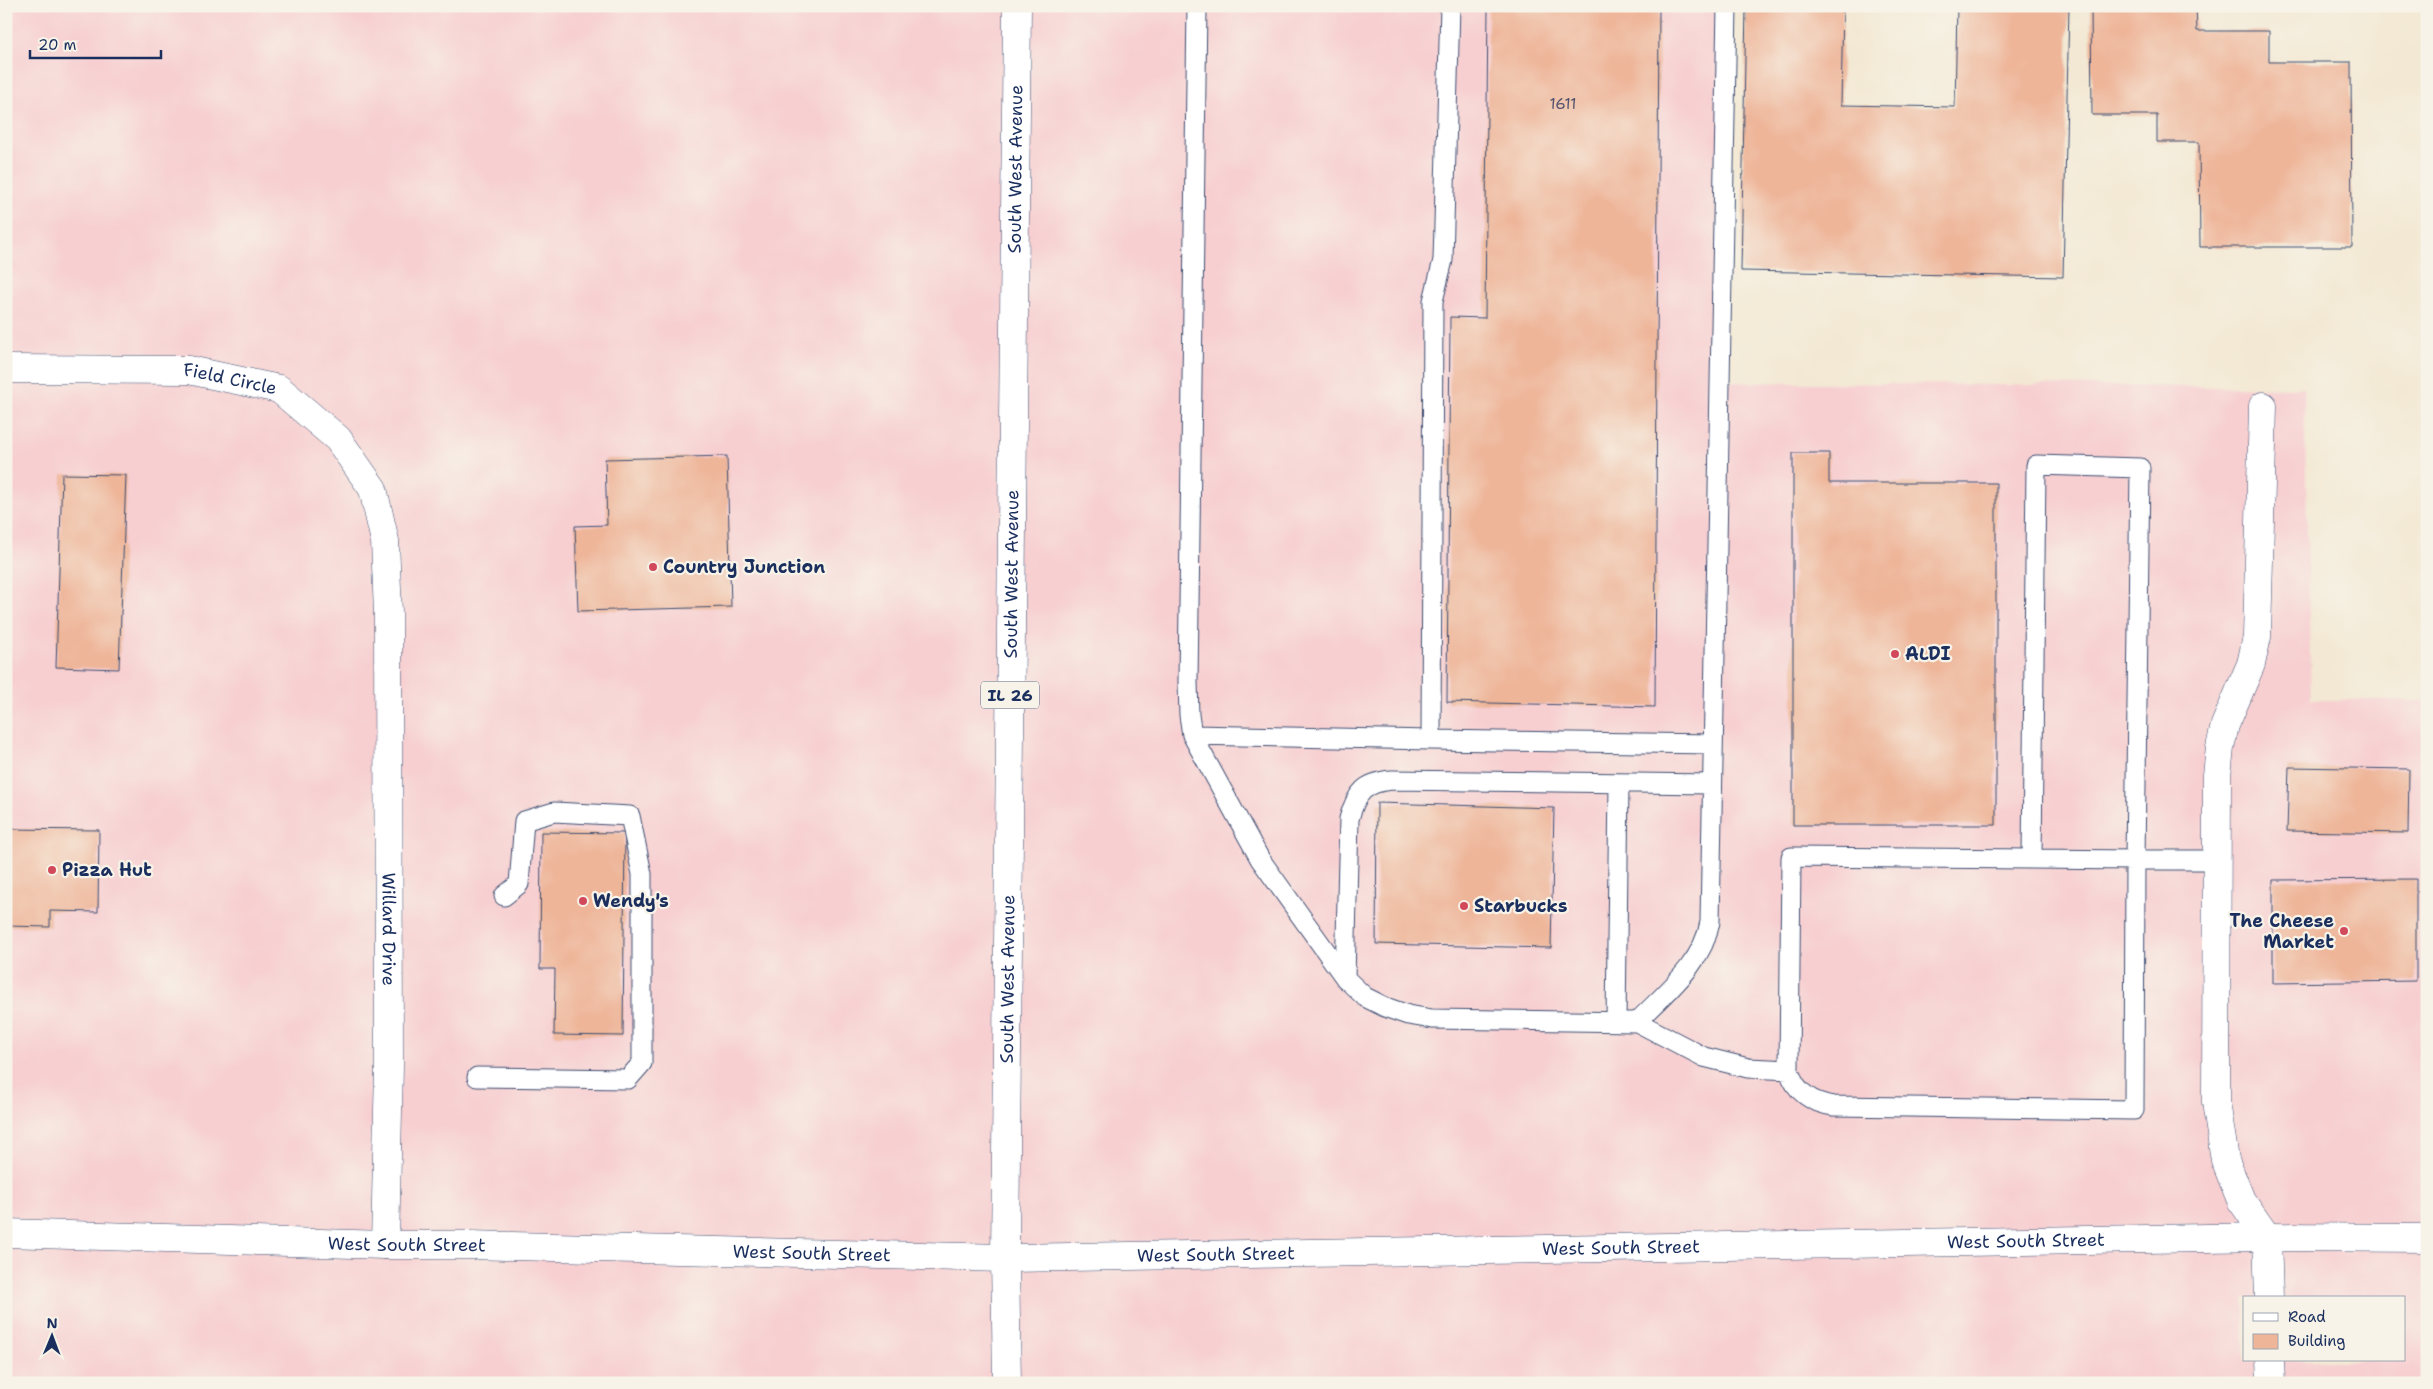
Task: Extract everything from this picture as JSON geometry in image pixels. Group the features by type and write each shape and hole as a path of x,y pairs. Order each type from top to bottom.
{"street":[{"name":"South West Avenue","path":"1007,1383 1005,1258 1017,6"},
{"name":"Field Circle","path":"6,369 189,370 279,389 338,439 373,488 385,541 388,613"},
{"path":"2264,406 2257,637 2251,664 2225,725 2217,775 2216,1102 2225,1160 2242,1200 2267,1237 2268,1296"},
{"name":"Willard Drive","path":"386,1245 389,1066 388,613"},
{"name":"West South Street","path":"6,1233 386,1245 469,1245 1005,1258 2267,1237 2427,1238"},
{"path":"2270,1362 2271,1383"}],"lane":[{"path":"1197,6 1189,715 1192,735 1260,859 1344,978 1365,997 1385,1007 1432,1019 1637,1022 1704,1057 1748,1068 1789,1070"},
{"path":"1431,740 1433,301 1443,260 1450,6"},
{"path":"1637,1022 1685,972 1702,948 1708,935 1712,890 1712,744 1727,6"},
{"path":"2032,859 2036,465 2140,468 2135,860 2134,1110 1834,1106 1815,1102 1792,1082 1789,1070 1791,857 2135,860 2216,860"},
{"path":"1192,735 1712,744"},
{"path":"1344,978 1349,819 1354,802 1367,787 1375,782 1392,780 1712,784"},
{"path":"1616,1022 1619,783"},
{"path":"477,1077 628,1079 642,1063 642,874 630,816 554,812 524,820 519,884 504,896"}],"shaded area":[{"path":"6,6 1726,6 1718,382 2304,388 2311,700 2427,700 2427,1383 6,1383"}],"building":[{"path":"1488,6 1659,6 1655,707 1447,702 1450,317 1485,318"},
{"path":"1746,6 1843,6 1841,105 1955,107 1957,6 2069,6 2063,277 1741,271"},
{"path":"2091,6 2196,6 2197,31 2269,31 2269,62 2351,62 2352,247 2200,247 2199,142 2157,142 2157,115 2092,115"},
{"name":"ALDI","path":"1793,453 1829,453 1829,483 1996,483 1996,825 1793,825"},
{"name":"Country Junction","path":"727,456 731,607 578,611 575,526 607,525 605,459"},
{"path":"62,474 126,475 119,669 56,667"},
{"path":"2289,767 2409,769 2408,833 2287,831"},
{"name":"Starbucks","path":"1377,803 1554,808 1551,948 1376,944"},
{"name":"Pizza Hut","path":"6,829 99,830 98,912 50,911 50,927 6,926"},
{"name":"Wendy's","path":"541,832 625,833 623,1036 554,1035 555,969 540,969"},
{"name":"The Cheese Market","path":"2416,879 2416,981 2273,983 2273,880"}],"place":[{"name":"Country Junction","path":"653,567"},
{"name":"ALDI","path":"1895,654"},
{"name":"Pizza Hut","path":"52,870"},
{"name":"Wendy's","path":"583,901"},
{"name":"Starbucks","path":"1464,906"},
{"name":"The Cheese Market","path":"2344,931"}]}
